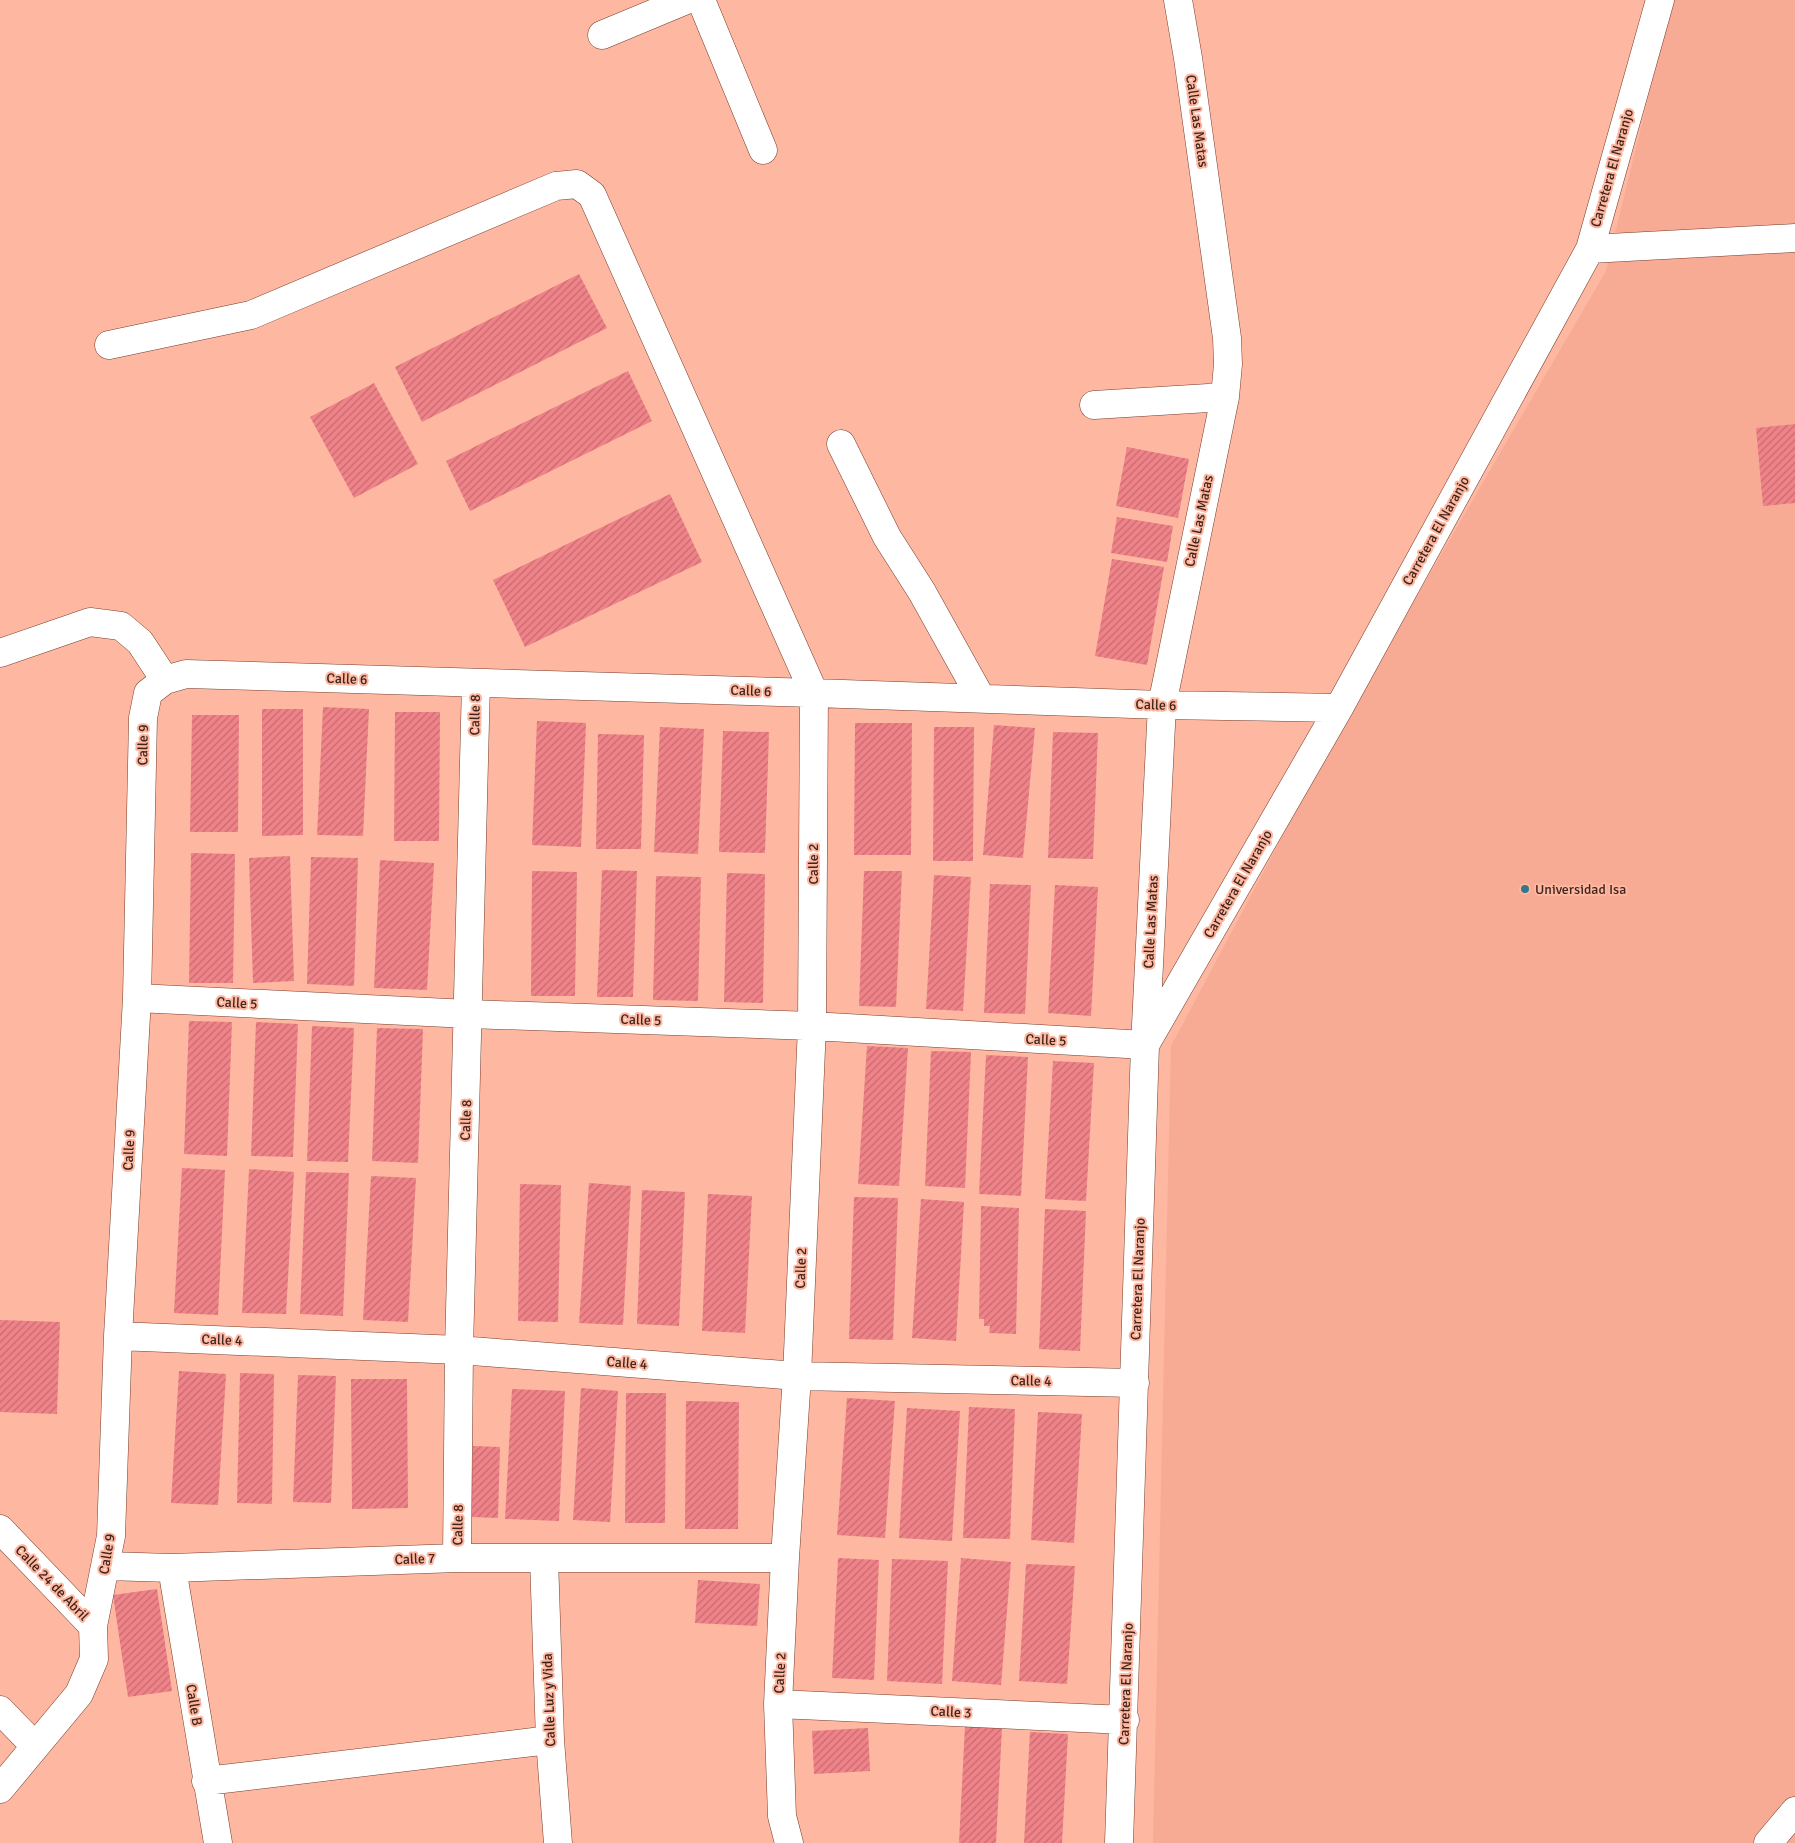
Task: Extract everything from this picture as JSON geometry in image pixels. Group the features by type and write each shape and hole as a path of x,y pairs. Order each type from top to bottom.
{"street":[{"path":"602,36 686,0"},
{"path":"701,0 763,150"},
{"name":"Calle Las Matas","path":"1146,1045 1162,705 1225,397 1228,364 1227,338 1188,58 1178,0"},
{"name":"Carretera El Naranjo","path":"1119,1843 1146,1045 1339,708 1590,249 1660,0"},
{"path":"109,345 250,315 556,186 577,184 592,195 814,692"},
{"path":"1590,249 1795,238"},
{"path":"1094,405 1225,397"},
{"path":"841,444 887,537 936,615 981,698"},
{"path":"0,653 90,622 121,626 140,642 165,680"},
{"name":"Calle 6","path":"165,680 186,674 814,692 1162,705 1339,708"},
{"name":"Calle 9","path":"93,1626 111,1536 118,1336 137,998 143,718 148,693 165,680"},
{"name":"Calle 8","path":"457,1558 459,1350 476,683"},
{"name":"Calle 2","path":"788,1843 782,1816 778,1704 797,1376 812,1026 814,692"},
{"name":"Calle 5","path":"137,998 468,1014 812,1026 1146,1045"},
{"name":"Calle 4","path":"118,1336 459,1350 797,1376 1135,1383"},
{"name":"Calle 24 de Abril","path":"0,1529 93,1626 94,1658 79,1694 0,1789"},
{"name":"Calle 7","path":"106,1566 172,1568 457,1558 785,1558"},
{"name":"Calle Luz y Vida","path":"544,1558 550,1740 558,1843"},
{"name":"Calle B","path":"172,1568 218,1843"},
{"name":"Calle 3","path":"778,1704 1124,1720"},
{"path":"0,1710 36,1746"},
{"path":"206,1780 550,1740"},
{"path":"1768,1843 1795,1811"}],"shaded area":[{"name":"Universidad Isa","path":"1672,0 1795,0 1795,1843 1153,1843 1171,1046 1338,732 1606,271"}],"building":[{"path":"579,274 607,328 422,422 395,367"},
{"path":"628,371 652,421 470,511 446,461"},
{"path":"374,383 418,464 354,498 310,417"},
{"path":"1795,424 1795,503 1763,506 1756,428"},
{"path":"1127,447 1189,459 1178,518 1116,506"},
{"path":"670,494 702,562 525,647 493,580"},
{"path":"1117,517 1173,526 1167,562 1111,553"},
{"path":"1112,559 1164,567 1147,665 1095,656"},
{"path":"323,707 369,709 363,836 317,835"},
{"path":"262,709 303,709 303,835 262,836"},
{"path":"395,712 440,712 439,841 394,841"},
{"path":"192,715 239,715 238,832 190,832"},
{"path":"537,721 586,723 581,847 532,845"},
{"path":"855,723 912,723 911,855 854,855"},
{"path":"994,725 1035,728 1023,858 983,855"},
{"path":"660,727 704,729 698,854 654,852"},
{"path":"934,727 974,727 973,861 933,861"},
{"path":"723,731 769,732 765,853 719,852"},
{"path":"1053,732 1098,733 1093,859 1048,858"},
{"path":"598,734 644,735 641,849 596,849"},
{"path":"191,853 235,854 233,983 189,983"},
{"path":"290,856 294,981 253,983 249,858"},
{"path":"311,857 358,858 354,986 307,984"},
{"path":"380,860 434,863 427,990 374,988"},
{"path":"602,870 637,871 633,997 597,997"},
{"path":"532,871 577,872 575,996 531,996"},
{"path":"864,871 902,871 896,1007 859,1006"},
{"path":"727,873 765,874 763,1003 724,1002"},
{"path":"934,875 971,877 963,1011 926,1009"},
{"path":"656,876 701,877 698,1001 653,1000"},
{"path":"990,884 1031,885 1025,1014 984,1013"},
{"path":"1055,885 1098,887 1091,1016 1048,1013"},
{"path":"189,1021 232,1022 227,1156 184,1154"},
{"path":"256,1022 298,1024 293,1157 251,1156"},
{"path":"312,1026 354,1028 348,1162 307,1161"},
{"path":"377,1028 423,1029 418,1163 372,1161"},
{"path":"867,1046 908,1048 899,1186 858,1184"},
{"path":"931,1051 971,1052 965,1188 925,1186"},
{"path":"986,1055 1028,1057 1021,1196 979,1194"},
{"path":"1053,1061 1094,1063 1086,1201 1045,1199"},
{"path":"182,1168 225,1170 218,1315 174,1313"},
{"path":"249,1169 294,1172 286,1314 242,1313"},
{"path":"306,1172 349,1173 343,1316 300,1314"},
{"path":"371,1176 416,1178 408,1322 363,1320"},
{"path":"589,1183 631,1186 623,1325 579,1323"},
{"path":"520,1184 561,1185 558,1322 518,1321"},
{"path":"642,1190 685,1192 679,1326 637,1324"},
{"path":"708,1194 752,1196 745,1333 702,1331"},
{"path":"854,1197 898,1198 893,1340 849,1339"},
{"path":"921,1199 964,1202 956,1341 912,1338"},
{"path":"981,1206 1019,1208 1016,1334 989,1333 990,1326 984,1326 984,1319 979,1319"},
{"path":"1045,1209 1086,1211 1080,1351 1039,1349"},
{"path":"0,1320 60,1322 57,1414 0,1412"},
{"path":"179,1371 226,1374 218,1505 171,1503"},
{"path":"240,1373 274,1374 272,1504 237,1503"},
{"path":"298,1375 336,1376 331,1503 293,1502"},
{"path":"351,1379 407,1379 408,1508 352,1509"},
{"path":"581,1388 618,1391 610,1522 573,1520"},
{"path":"512,1389 565,1391 559,1521 505,1519"},
{"path":"626,1393 666,1393 665,1523 625,1523"},
{"path":"847,1398 895,1401 885,1538 837,1535"},
{"path":"686,1401 739,1402 738,1529 685,1529"},
{"path":"969,1407 1015,1409 1010,1539 963,1538"},
{"path":"907,1408 960,1411 952,1541 899,1538"},
{"path":"1038,1412 1082,1414 1074,1543 1031,1540"},
{"path":"473,1446 500,1447 498,1518 471,1517"},
{"path":"838,1558 879,1560 874,1680 832,1678"},
{"path":"961,1558 1011,1562 1001,1685 952,1681"},
{"path":"892,1559 948,1561 942,1684 887,1681"},
{"path":"1026,1564 1075,1566 1067,1684 1019,1681"},
{"path":"698,1580 760,1584 757,1626 695,1623"},
{"path":"157,1589 172,1691 128,1697 113,1595"},
{"path":"965,1726 1002,1728 996,1843 959,1843"},
{"path":"868,1728 870,1771 814,1774 812,1731"},
{"path":"1030,1732 1068,1734 1062,1843 1024,1843"}],"place":[{"name":"Universidad Isa","path":"1525,889"}]}
